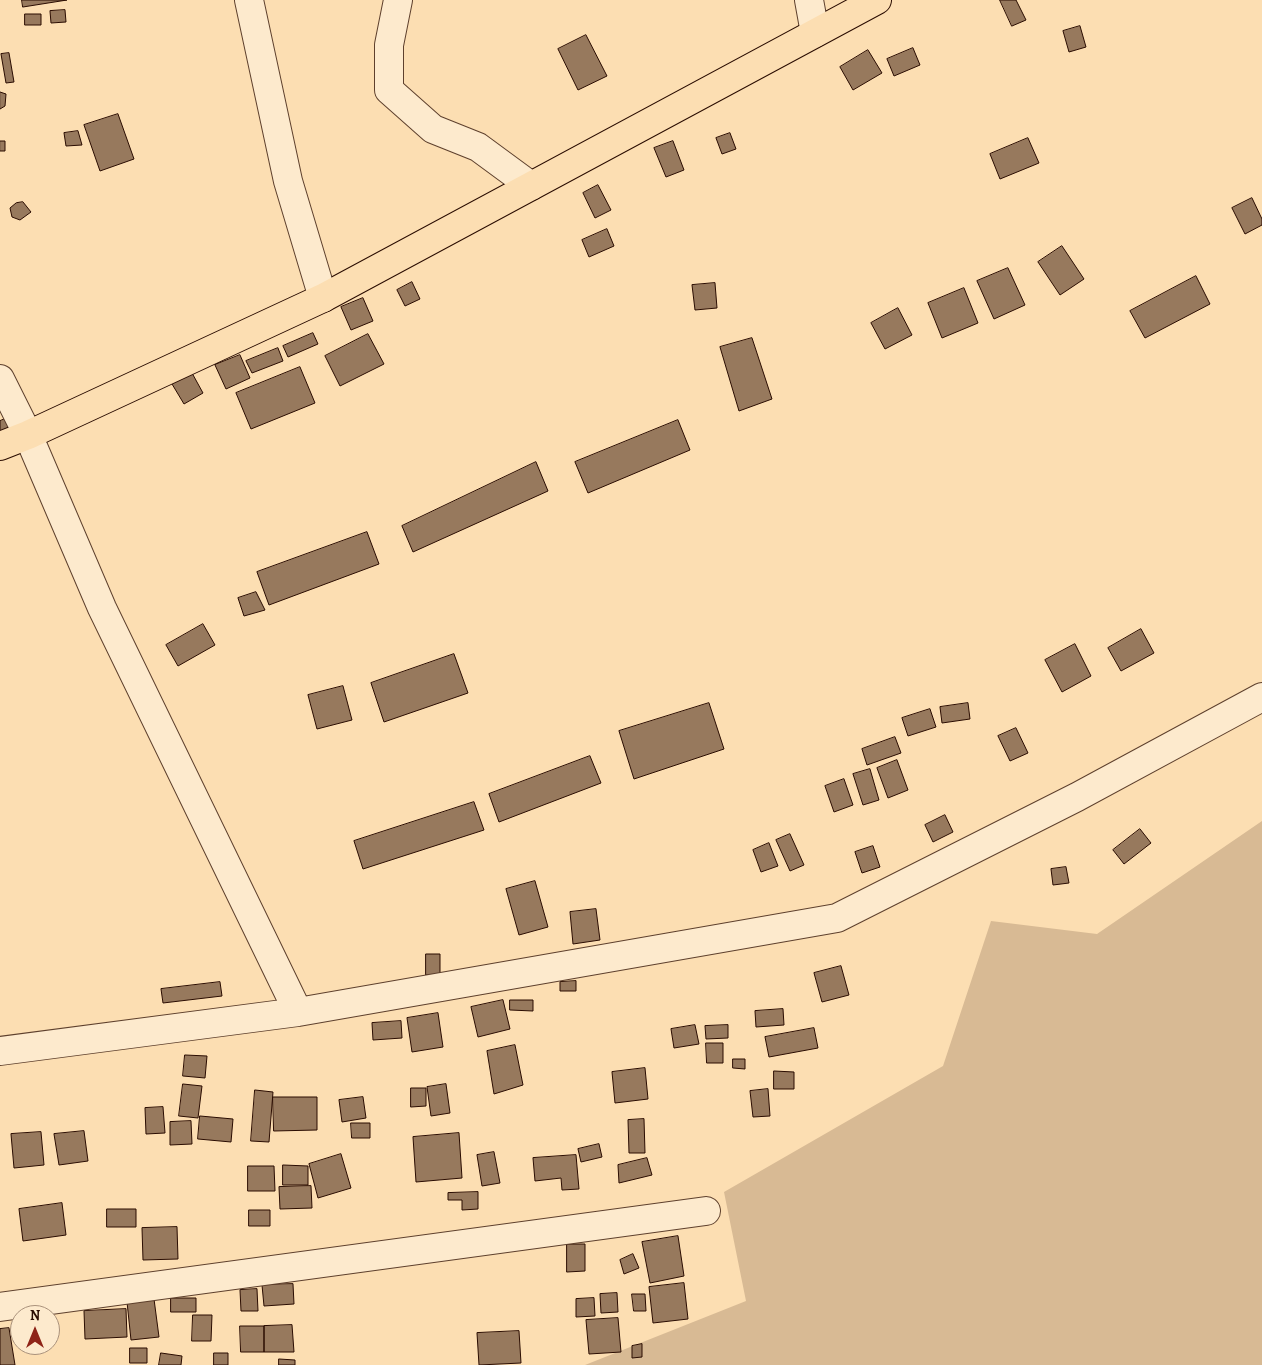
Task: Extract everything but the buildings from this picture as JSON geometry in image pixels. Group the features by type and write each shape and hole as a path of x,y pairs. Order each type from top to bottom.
{"highway":[{"path":"0,446 28,435 323,298 877,0"}],"street":[{"path":"249,0 288,181 323,298"},
{"path":"398,0 389,45 389,90 433,129 478,147 531,186"},
{"path":"808,0 815,33"},
{"path":"0,379 28,435 102,608 298,1012"},
{"path":"0,1051 298,1012 837,918 1077,797 1262,697"},
{"path":"0,1307 706,1211"}],"shaded area":[{"path":"1262,821 1262,1365 585,1365 746,1301 724,1192 943,1066 991,921 1097,934"}]}
